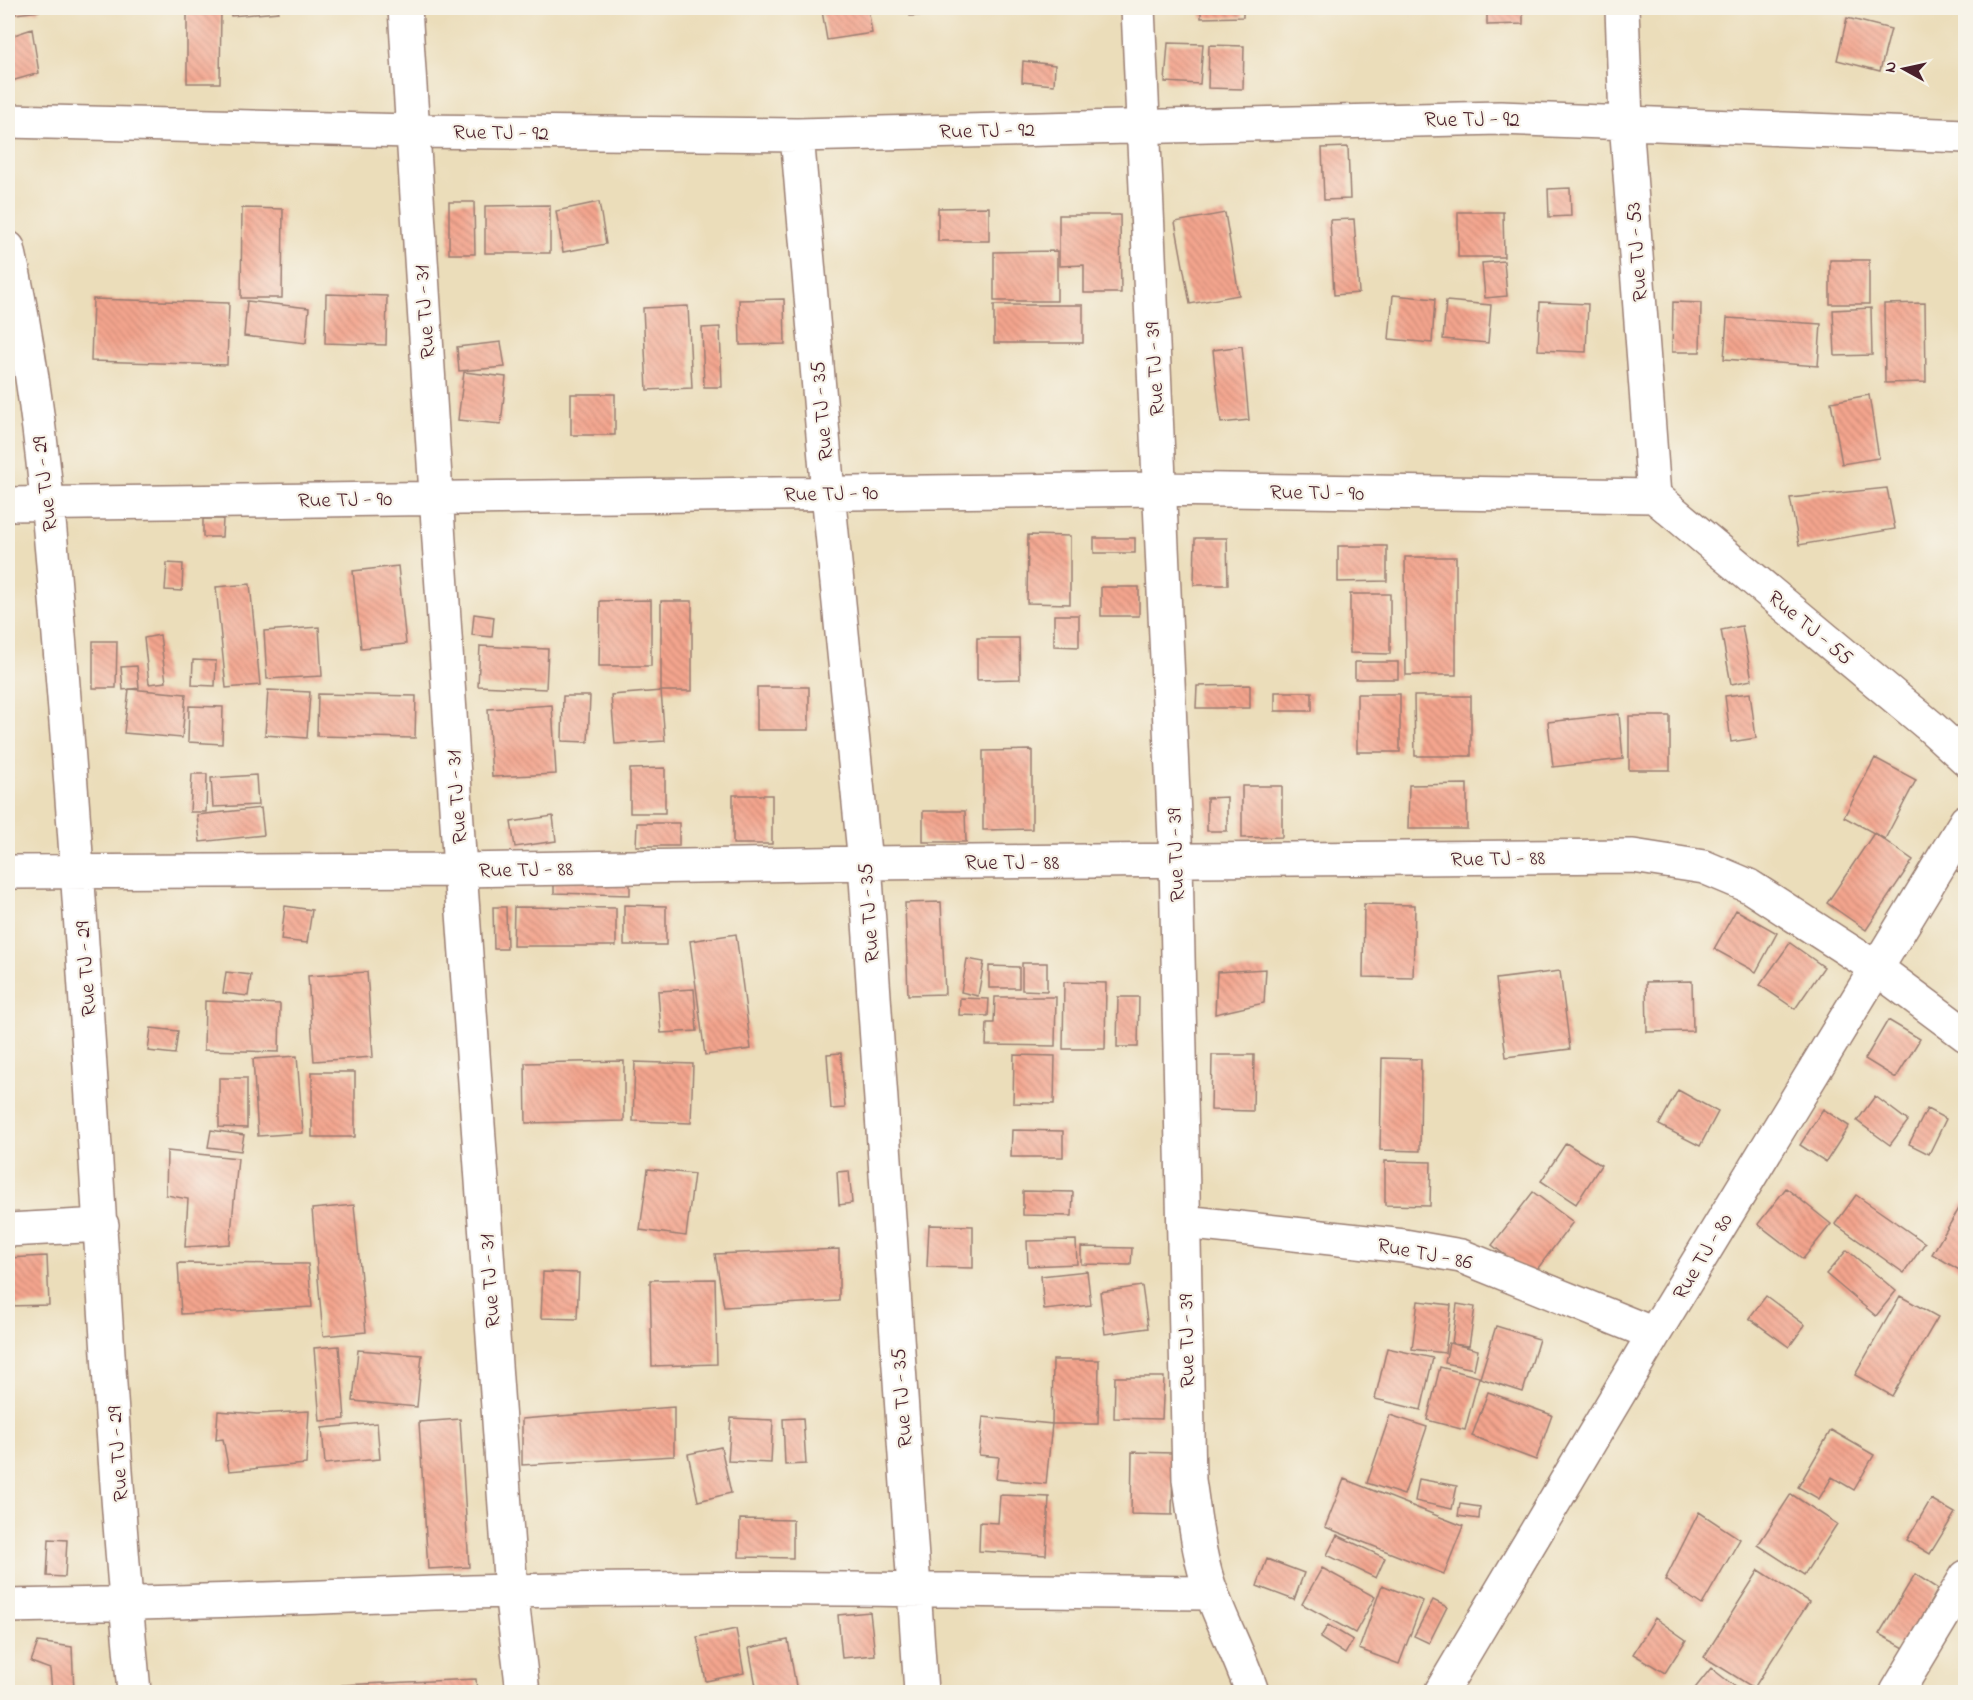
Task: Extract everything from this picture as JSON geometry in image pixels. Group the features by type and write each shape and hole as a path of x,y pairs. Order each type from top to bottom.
{"street":[{"name":"Rue TJ - 31","path":"405,8 411,131 460,870 511,1591 523,1692"},
{"name":"Rue TJ - 39","path":"1138,8 1176,861 1189,1480 1200,1553 1212,1593 1240,1656 1252,1692"},
{"name":"Rue TJ - 53","path":"1622,8 1626,121 1654,496"},
{"name":"Rue TJ - 92","path":"8,121 192,123 411,131 797,135 1441,118 1626,121 1965,136"},
{"name":"Rue TJ - 35","path":"797,135 828,493 865,863 921,1692"},
{"name":"Rue TJ - 29","path":"8,248 20,302 48,504 78,871 126,1605 134,1692"},
{"name":"Rue TJ - 90","path":"8,504 1159,489 1654,496"},
{"name":"Rue TJ - 55","path":"1654,496 1931,727 1965,759"},
{"name":"Rue TJ - 80","path":"1442,1692 1654,1334 1965,821"},
{"name":"Rue TJ - 88","path":"8,872 460,870 865,863 1633,856 1704,867 1749,886 1876,968 1965,1035"},
{"name":"Rue TJ - 86","path":"1184,1222 1404,1246 1461,1256 1654,1334"},
{"path":"8,1230 102,1225"},
{"path":"1897,1692 1965,1577"},
{"path":"8,1606 126,1605 511,1591 915,1590 1212,1593"}],"building":[{"path":"8,8 38,8 39,11 8,15"},
{"path":"230,8 277,8 278,12 231,16"},
{"path":"868,8 872,33 827,40 822,11"},
{"path":"909,8 947,8 947,14 910,16"},
{"path":"1201,8 1243,8 1243,17 1201,18"},
{"path":"1487,8 1523,8 1523,24 1487,25"},
{"path":"221,10 220,83 187,83 187,11"},
{"path":"1847,18 1891,29 1880,71 1837,60"},
{"path":"32,29 39,73 8,82 8,37"},
{"path":"1168,43 1203,44 1200,84 1165,82"},
{"path":"1209,45 1244,46 1243,89 1208,88"},
{"path":"1023,61 1055,65 1054,85 1022,82"},
{"path":"1348,147 1350,199 1324,200 1322,148"},
{"path":"1570,188 1571,216 1549,217 1548,189"},
{"path":"449,202 474,202 475,254 449,254"},
{"path":"599,202 606,244 563,252 556,211"},
{"path":"550,205 550,253 485,253 485,206"},
{"path":"989,207 989,241 938,241 938,208"},
{"path":"242,208 283,209 282,298 241,298"},
{"path":"1458,212 1503,212 1504,257 1458,257"},
{"path":"1225,213 1239,295 1190,304 1175,222"},
{"path":"1059,215 1120,215 1121,293 1084,293 1084,265 1059,266"},
{"path":"1354,219 1359,293 1334,295 1330,220"},
{"path":"1057,251 1057,301 994,301 994,252"},
{"path":"1830,260 1869,260 1869,304 1830,304"},
{"path":"1504,261 1507,296 1485,298 1482,263"},
{"path":"326,294 387,296 386,345 325,343"},
{"path":"1393,295 1435,299 1432,343 1389,339"},
{"path":"93,299 229,303 227,365 91,361"},
{"path":"784,299 785,344 740,345 739,300"},
{"path":"247,301 309,308 306,343 244,336"},
{"path":"1446,301 1491,305 1488,343 1443,339"},
{"path":"1540,302 1588,304 1586,352 1538,350"},
{"path":"1673,302 1701,303 1700,352 1672,352"},
{"path":"1925,303 1926,382 1885,383 1884,304"},
{"path":"994,305 1083,305 1083,343 994,343"},
{"path":"688,306 692,388 647,390 643,308"},
{"path":"1871,308 1872,355 1835,356 1833,310"},
{"path":"1727,318 1821,324 1818,366 1724,359"},
{"path":"720,327 722,387 704,387 702,328"},
{"path":"501,342 505,367 459,371 457,347"},
{"path":"1242,346 1249,420 1221,423 1213,350"},
{"path":"464,372 506,377 501,424 458,420"},
{"path":"571,394 615,394 615,435 571,435"},
{"path":"1869,395 1879,458 1842,464 1831,402"},
{"path":"1887,488 1895,529 1799,545 1790,498"},
{"path":"203,519 223,519 222,537 203,537"},
{"path":"1028,535 1070,536 1070,604 1027,603"},
{"path":"1094,538 1135,538 1135,553 1094,553"},
{"path":"1195,538 1227,538 1228,585 1194,585"},
{"path":"1338,546 1387,546 1387,581 1338,582"},
{"path":"1405,557 1456,557 1456,675 1406,675"},
{"path":"167,563 183,564 182,591 165,590"},
{"path":"398,566 406,644 361,648 353,571"},
{"path":"250,584 260,685 226,688 216,587"},
{"path":"1101,587 1139,587 1139,616 1101,616"},
{"path":"1350,594 1390,594 1390,654 1350,653"},
{"path":"651,600 651,666 599,666 600,601"},
{"path":"661,601 692,601 692,691 661,691"},
{"path":"474,614 494,617 492,637 472,635"},
{"path":"1054,615 1079,615 1079,647 1054,646"},
{"path":"1742,626 1752,680 1731,684 1721,630"},
{"path":"319,627 322,676 267,679 264,631"},
{"path":"160,635 166,682 149,684 144,638"},
{"path":"977,638 1019,638 1020,679 977,680"},
{"path":"93,641 117,641 116,688 93,688"},
{"path":"480,646 548,649 546,689 478,686"},
{"path":"193,660 216,661 215,686 192,685"},
{"path":"1355,662 1398,662 1398,679 1355,679"},
{"path":"137,666 139,688 123,690 121,667"},
{"path":"1250,685 1250,708 1196,708 1197,686"},
{"path":"757,687 809,687 809,730 757,730"},
{"path":"129,689 186,694 182,738 124,733"},
{"path":"268,690 310,692 307,738 265,735"},
{"path":"661,691 665,741 615,744 611,695"},
{"path":"1275,692 1312,692 1312,711 1275,711"},
{"path":"1750,693 1756,738 1731,742 1725,696"},
{"path":"318,694 416,696 415,738 317,736"},
{"path":"1357,694 1400,694 1400,752 1357,752"},
{"path":"563,696 590,696 588,742 562,741"},
{"path":"1414,696 1471,696 1471,756 1415,756"},
{"path":"552,705 556,774 492,777 488,709"},
{"path":"189,706 223,707 222,744 188,742"},
{"path":"1619,714 1623,759 1553,767 1548,722"},
{"path":"1629,716 1670,716 1670,770 1629,770"},
{"path":"1032,750 1032,829 983,830 983,751"},
{"path":"1875,758 1916,780 1885,839 1844,817"},
{"path":"665,768 665,813 630,813 630,769"},
{"path":"192,774 207,774 206,812 190,812"},
{"path":"256,775 258,805 213,807 211,778"},
{"path":"1467,784 1467,829 1408,829 1409,785"},
{"path":"1242,786 1282,786 1282,837 1242,838"},
{"path":"733,795 772,795 772,844 733,844"},
{"path":"1227,797 1227,831 1207,831 1207,798"},
{"path":"261,808 264,835 200,842 197,815"},
{"path":"923,811 965,811 966,842 923,842"},
{"path":"553,816 556,841 515,847 511,822"},
{"path":"637,823 679,823 679,846 636,846"},
{"path":"1874,833 1913,860 1866,930 1827,903"},
{"path":"1966,853 1966,876 1955,870"},
{"path":"554,879 630,882 630,895 554,893"},
{"path":"941,902 945,994 908,995 905,903"},
{"path":"1364,904 1415,905 1413,978 1363,977"},
{"path":"624,905 666,906 666,945 624,945"},
{"path":"285,906 312,910 307,943 281,940"},
{"path":"493,907 506,907 507,949 494,949"},
{"path":"514,907 616,908 616,946 513,946"},
{"path":"1736,910 1777,933 1756,972 1714,949"},
{"path":"736,934 751,1049 705,1055 690,941"},
{"path":"1790,943 1824,967 1795,1009 1760,985"},
{"path":"967,959 984,962 978,996 961,992"},
{"path":"1022,963 1047,963 1047,991 1022,990"},
{"path":"989,966 1019,967 1019,988 989,988"},
{"path":"1266,969 1264,1003 1215,1014 1217,972"},
{"path":"1560,971 1570,1049 1506,1057 1496,979"},
{"path":"226,972 251,975 248,996 223,993"},
{"path":"367,972 373,1057 314,1061 308,976"},
{"path":"1692,981 1693,1031 1647,1032 1646,982"},
{"path":"1064,982 1106,983 1105,1049 1063,1049"},
{"path":"694,989 697,1031 661,1033 658,991"},
{"path":"995,997 1056,997 1055,1046 986,1045 987,1023 994,1023"},
{"path":"1118,997 1139,997 1138,1047 1117,1047"},
{"path":"960,998 989,999 988,1016 959,1015"},
{"path":"205,1001 280,1004 279,1052 204,1050"},
{"path":"1888,1020 1920,1039 1896,1078 1865,1059"},
{"path":"151,1028 178,1031 175,1054 148,1051"},
{"path":"841,1053 845,1108 831,1109 827,1054"},
{"path":"1014,1055 1055,1056 1054,1104 1013,1103"},
{"path":"1212,1055 1254,1055 1253,1111 1211,1110"},
{"path":"297,1056 303,1133 258,1136 253,1059"},
{"path":"1382,1058 1421,1059 1420,1151 1380,1150"},
{"path":"624,1061 624,1121 526,1123 525,1063"},
{"path":"635,1062 693,1064 691,1123 633,1121"},
{"path":"312,1072 355,1072 355,1137 312,1137"},
{"path":"219,1078 247,1078 247,1128 219,1127"},
{"path":"1678,1090 1718,1112 1700,1146 1659,1125"},
{"path":"1875,1096 1908,1121 1890,1145 1857,1121"},
{"path":"1823,1109 1849,1126 1826,1162 1800,1145"},
{"path":"1927,1109 1946,1119 1929,1154 1909,1144"},
{"path":"211,1130 244,1135 241,1151 208,1147"},
{"path":"1012,1130 1063,1131 1063,1157 1011,1157"},
{"path":"1566,1143 1601,1165 1576,1204 1541,1181"},
{"path":"167,1151 238,1158 230,1244 185,1247 188,1199 166,1195"},
{"path":"1385,1161 1431,1162 1430,1206 1385,1205"},
{"path":"648,1169 694,1174 686,1236 640,1230"},
{"path":"849,1171 852,1203 839,1205 837,1172"},
{"path":"1786,1188 1831,1224 1803,1259 1758,1224"},
{"path":"1023,1191 1073,1192 1072,1216 1023,1215"},
{"path":"1533,1192 1573,1222 1532,1276 1492,1245"},
{"path":"1856,1195 1925,1243 1904,1273 1835,1224"},
{"path":"1963,1202 1966,1203 1966,1274 1932,1254"},
{"path":"354,1205 366,1332 323,1336 312,1209"},
{"path":"929,1225 973,1226 973,1268 927,1267"},
{"path":"1076,1240 1077,1264 1028,1266 1027,1241"},
{"path":"1081,1247 1132,1248 1131,1265 1081,1264"},
{"path":"839,1249 839,1301 724,1307 715,1254"},
{"path":"1847,1250 1896,1291 1876,1316 1826,1274"},
{"path":"47,1256 49,1305 8,1306 8,1258"},
{"path":"178,1263 308,1264 312,1307 181,1314"},
{"path":"1087,1271 1091,1305 1044,1310 1041,1276"},
{"path":"543,1272 579,1273 577,1319 541,1318"},
{"path":"715,1279 717,1364 652,1366 650,1280"},
{"path":"1142,1286 1148,1328 1105,1334 1100,1292"},
{"path":"1766,1296 1805,1325 1789,1347 1749,1318"},
{"path":"1900,1296 1938,1317 1892,1396 1855,1375"},
{"path":"1418,1301 1451,1305 1445,1353 1412,1349"},
{"path":"1457,1304 1475,1307 1469,1346 1452,1344"},
{"path":"1496,1326 1539,1339 1523,1392 1480,1378"},
{"path":"1449,1343 1478,1350 1474,1369 1445,1363"},
{"path":"339,1346 345,1419 320,1421 314,1348"},
{"path":"1387,1348 1433,1358 1421,1410 1375,1399"},
{"path":"358,1350 422,1355 417,1407 353,1401"},
{"path":"1053,1360 1099,1360 1098,1424 1052,1424"},
{"path":"1440,1367 1479,1377 1465,1430 1427,1420"},
{"path":"1115,1377 1164,1377 1162,1419 1114,1418"},
{"path":"1488,1392 1552,1415 1536,1460 1472,1436"},
{"path":"674,1407 674,1456 522,1465 522,1419"},
{"path":"218,1411 257,1414 309,1411 306,1464 229,1471 223,1439 216,1440"},
{"path":"1390,1415 1427,1427 1404,1495 1367,1483"},
{"path":"983,1417 1052,1424 1046,1484 996,1479 999,1457 979,1455"},
{"path":"731,1418 773,1420 771,1463 728,1461"},
{"path":"803,1418 806,1464 785,1465 783,1419"},
{"path":"460,1419 469,1567 428,1569 419,1422"},
{"path":"377,1423 380,1459 325,1464 322,1428"},
{"path":"1831,1430 1874,1455 1854,1490 1832,1477 1819,1499 1798,1487"},
{"path":"721,1447 731,1493 698,1501 688,1454"},
{"path":"1132,1452 1173,1453 1172,1515 1131,1514"},
{"path":"1344,1479 1463,1526 1444,1574 1325,1527"},
{"path":"1419,1479 1457,1486 1452,1509 1415,1501"},
{"path":"1791,1494 1837,1524 1804,1575 1758,1545"},
{"path":"1000,1495 1049,1497 1046,1555 979,1551 980,1522 998,1523"},
{"path":"1931,1499 1955,1513 1930,1554 1907,1540"},
{"path":"1460,1504 1480,1507 1479,1519 1458,1516"},
{"path":"1699,1512 1740,1539 1702,1605 1665,1580"},
{"path":"740,1519 793,1520 793,1558 739,1557"},
{"path":"1337,1535 1385,1558 1376,1578 1327,1555"},
{"path":"49,1539 67,1540 65,1577 47,1576"},
{"path":"1267,1559 1304,1573 1294,1600 1257,1586"},
{"path":"1322,1568 1375,1597 1355,1633 1302,1604"},
{"path":"1759,1570 1809,1602 1754,1688 1704,1657"},
{"path":"1915,1574 1938,1589 1904,1648 1879,1634"},
{"path":"1382,1585 1423,1601 1399,1664 1359,1649"},
{"path":"1433,1600 1447,1607 1429,1643 1414,1636"},
{"path":"870,1612 875,1655 842,1658 838,1615"},
{"path":"1655,1618 1686,1640 1665,1673 1633,1654"},
{"path":"1328,1625 1353,1640 1345,1654 1320,1638"},
{"path":"736,1629 744,1673 706,1681 697,1637"},
{"path":"788,1640 797,1692 757,1692 749,1648"},
{"path":"38,1642 72,1647 74,1692 52,1692 50,1669 31,1662"},
{"path":"1711,1668 1742,1692 1692,1692"},
{"path":"476,1679 477,1692 342,1692 342,1685"}]}
